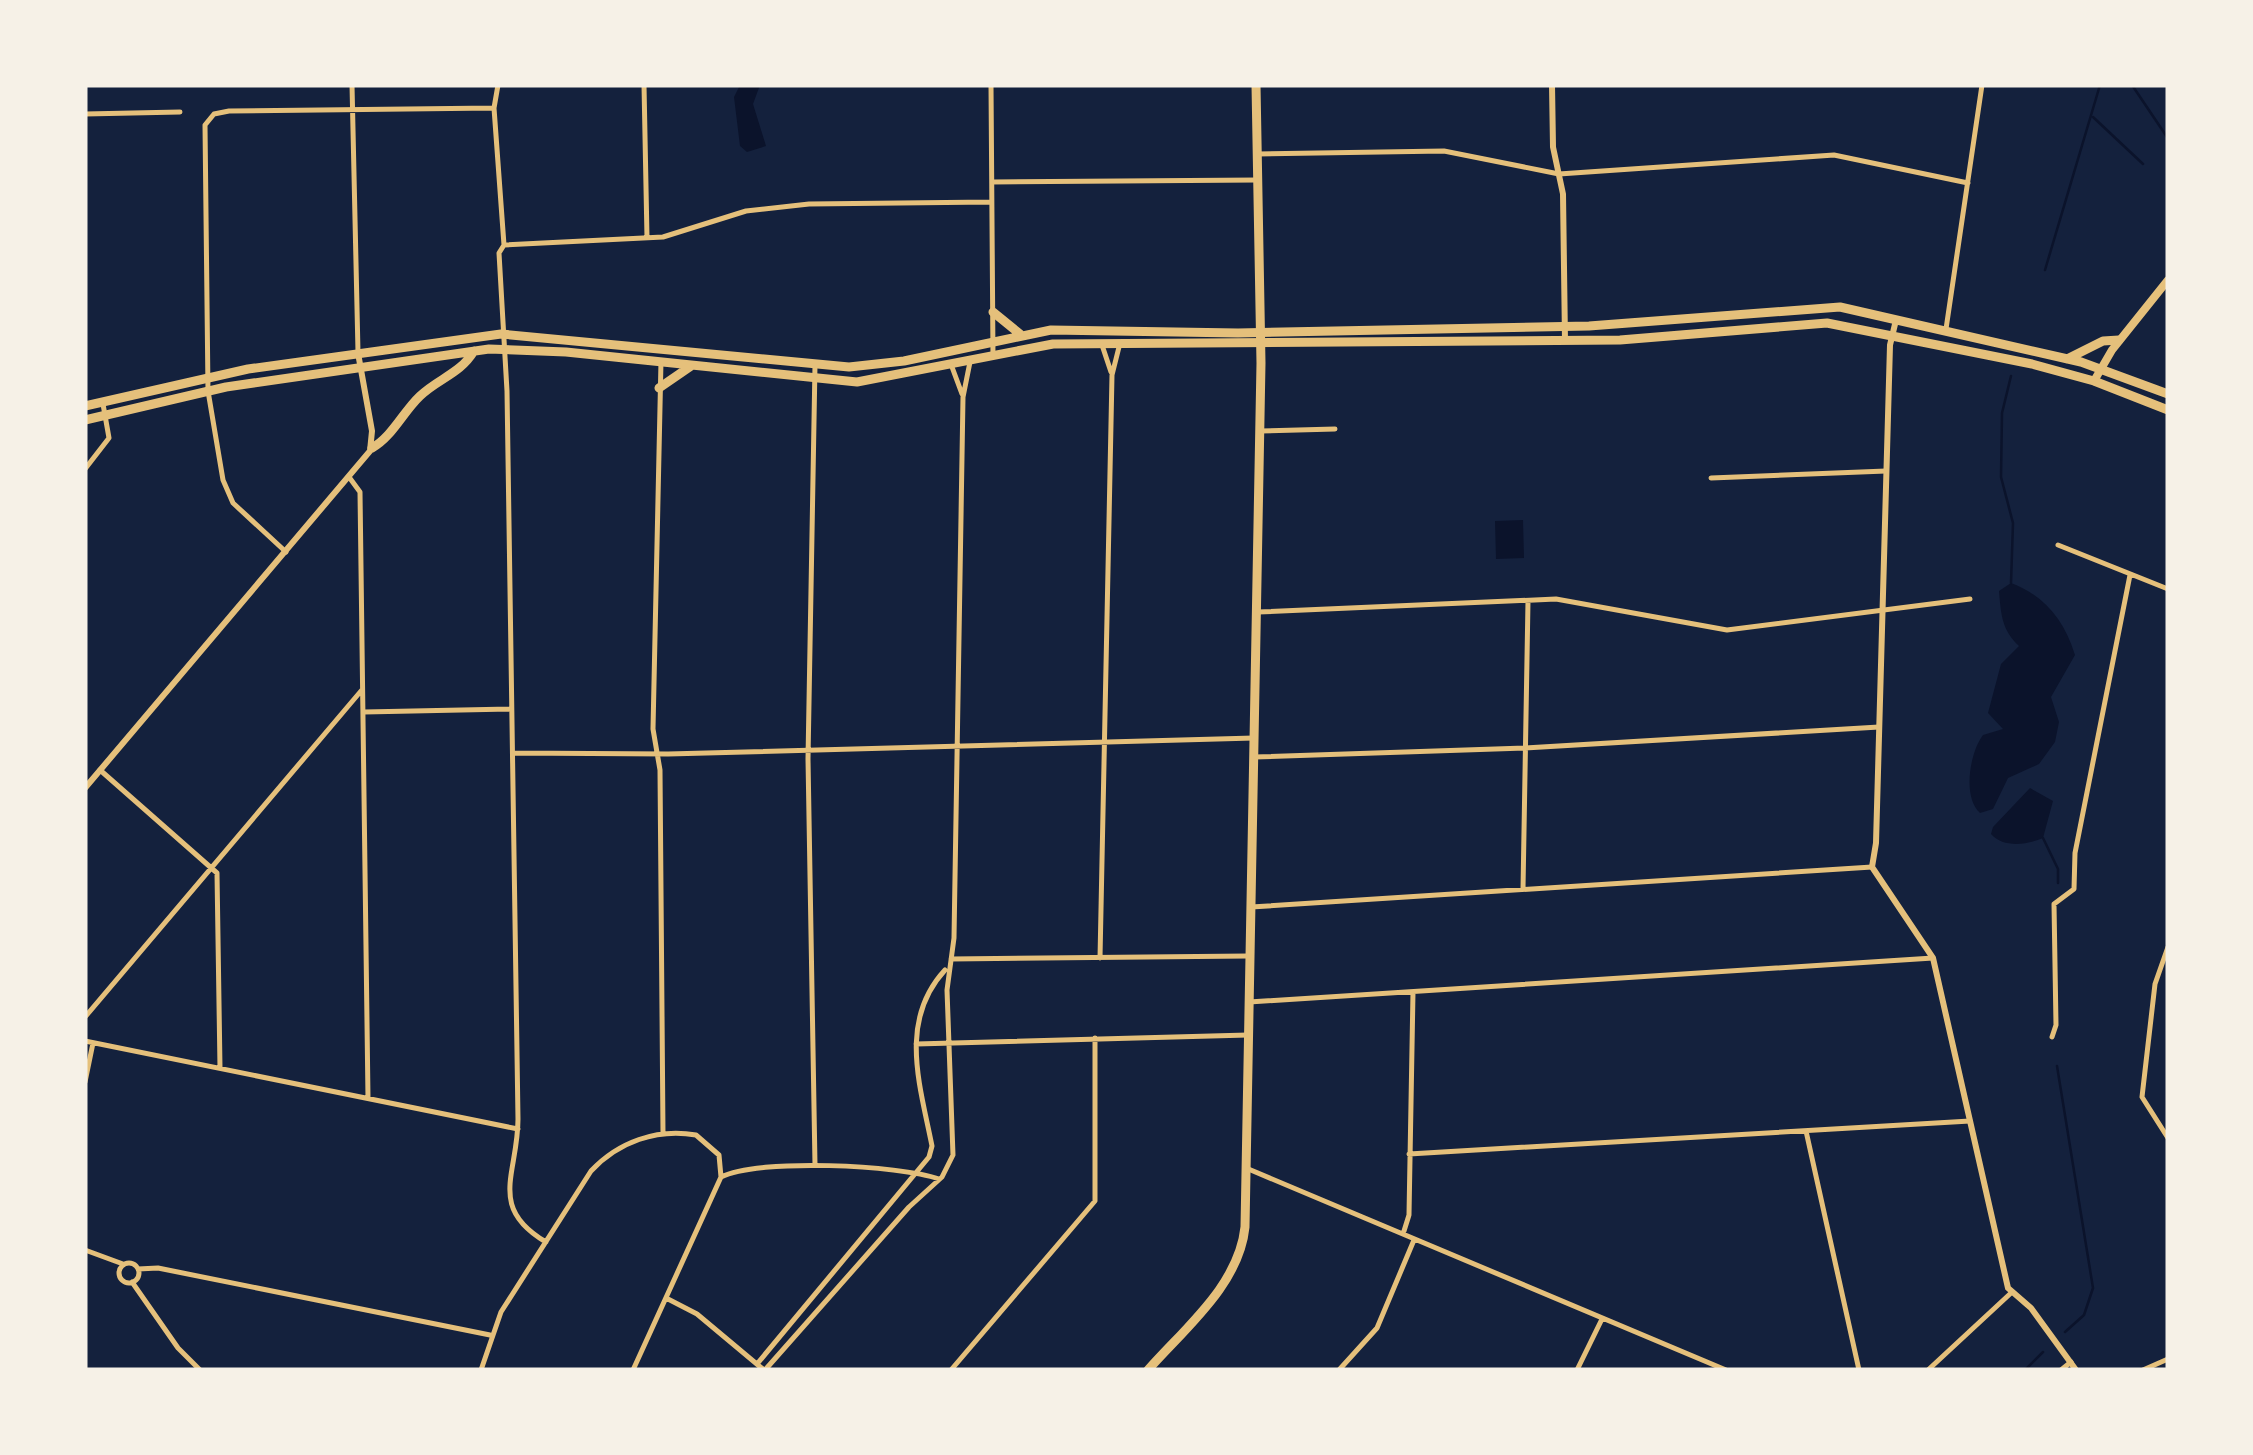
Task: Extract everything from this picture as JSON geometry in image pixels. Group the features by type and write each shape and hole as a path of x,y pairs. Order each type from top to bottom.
{"main road":[{"path":"1148,1370 1236,1264 1244,1235 1260,430 1256,85"},
{"path":"2094,381 2120,340 2168,280"},
{"path":"85,406 209,378 358,352 502,334 816,365 889,364 1020,334 1066,329 1260,333 1564,326 1840,307 2067,359 2168,394"},
{"path":"993,312 1020,334"},
{"path":"85,420 208,391 360,366 506,349 816,380 875,381 1053,344 1564,340 1827,324 1892,334 2094,381 2168,410"},
{"path":"2067,359 2103,341 2120,340"},
{"path":"372,448 383,442 423,393 462,368 474,351"},
{"path":"659,388 691,366"}],"street":[{"path":"85,788 372,448 358,352 352,85"},
{"path":"498,85 494,108 504,244 499,253 506,349 518,1129 508,1204 522,1225 546,1242"},
{"path":"644,85 647,238"},
{"path":"991,85 993,356"},
{"path":"1552,85 1564,340"},
{"path":"1946,330 1982,85"},
{"path":"286,552 227,494 208,391 208,119 229,110 494,108"},
{"path":"85,114 180,112"},
{"path":"1256,154 1444,151 1559,174 1834,155 1968,184"},
{"path":"992,182 1257,180"},
{"path":"504,244 647,238 675,234 746,211 809,204 991,202"},
{"path":"1896,319 1892,334 1876,843 1872,866 1933,958 2011,1292 2026,1303 2076,1370"},
{"path":"1101,343 1112,375"},
{"path":"1100,958 1112,375 1120,343"},
{"path":"662,348 652,729 656,752 663,1133"},
{"path":"756,1364 920,1172 932,1146 914,1064 922,1001 951,959 964,397 970,362"},
{"path":"815,1165 809,750 816,365"},
{"path":"952,366 964,397"},
{"path":"85,470 110,438 104,404"},
{"path":"1260,430 1335,429"},
{"path":"1711,478 1886,471"},
{"path":"349,477 360,492 368,1098"},
{"path":"2058,545 2168,589"},
{"path":"2052,1037 2056,1025 2054,904 2074,889 2075,852 2130,574"},
{"path":"1524,889 1528,600"},
{"path":"1256,612 1573,601 1727,630 1970,600"},
{"path":"85,1016 363,689"},
{"path":"364,712 511,709"},
{"path":"1254,758 1526,748 1879,727"},
{"path":"512,754 1254,738"},
{"path":"100,770 212,866 218,878 220,1068"},
{"path":"1251,907 1872,866"},
{"path":"2168,947 2155,984 2142,1097 2168,1138"},
{"path":"951,959 1250,956"},
{"path":"1250,1002 1933,958"},
{"path":"666,1298 698,1314 764,1370 915,1200 940,1180 953,1148 947,968"},
{"path":"1404,1231 1409,1214 1413,992"},
{"path":"916,1044 948,1040 1249,1036"},
{"path":"951,1370 1095,1202 1095,1038"},
{"path":"85,1082 89,1042 518,1129"},
{"path":"1409,1154 1970,1122"},
{"path":"1806,1131 1859,1370"},
{"path":"480,1370 490,1334 600,1161 633,1142 663,1133 691,1134 707,1140 720,1155 722,1178 633,1370"},
{"path":"722,1178 743,1168 815,1165 920,1172 940,1180"},
{"path":"1246,1168 1404,1231 1414,1240 1726,1370"},
{"path":"1339,1370 1377,1328 1414,1240"},
{"path":"85,1250 123,1264 132,1263 138,1269 158,1268 490,1334"},
{"path":"123,1264 121,1279 132,1282 184,1356 200,1370"},
{"path":"132,1282 138,1269"},
{"path":"1928,1370 2011,1292"},
{"path":"1578,1370 1602,1317"},
{"path":"2142,1370 2168,1359"},
{"path":"2061,1370 2070,1362"}],"water":[{"path":"740,85 760,85 753,104 766,146 747,152 740,146 734,97"},
{"path":"1523,520 1524,558 1496,559 1495,521"},
{"path":"2011,583 2034,595 2052,611 2075,655 2051,697 2059,722 2055,742 2039,764 2008,778 1993,809 1980,813 1971,796 1972,763 1983,735 2003,729 1988,713 2001,664 2019,646 2006,628 2001,607 1999,591"},
{"path":"2030,788 2053,801 2043,838 2015,844 2002,842 1991,834 1993,827"}],"waterway":[{"path":"2045,270 2100,85"},
{"path":"2132,85 2167,137"},
{"path":"2093,117 2143,164"},
{"path":"2011,376 2002,413 2001,477 2013,523 2011,583"},
{"path":"2043,838 2058,869 2058,883"},
{"path":"2057,1066 2093,1288 2084,1315 2065,1332"},
{"path":"2025,1370 2043,1352"}]}
